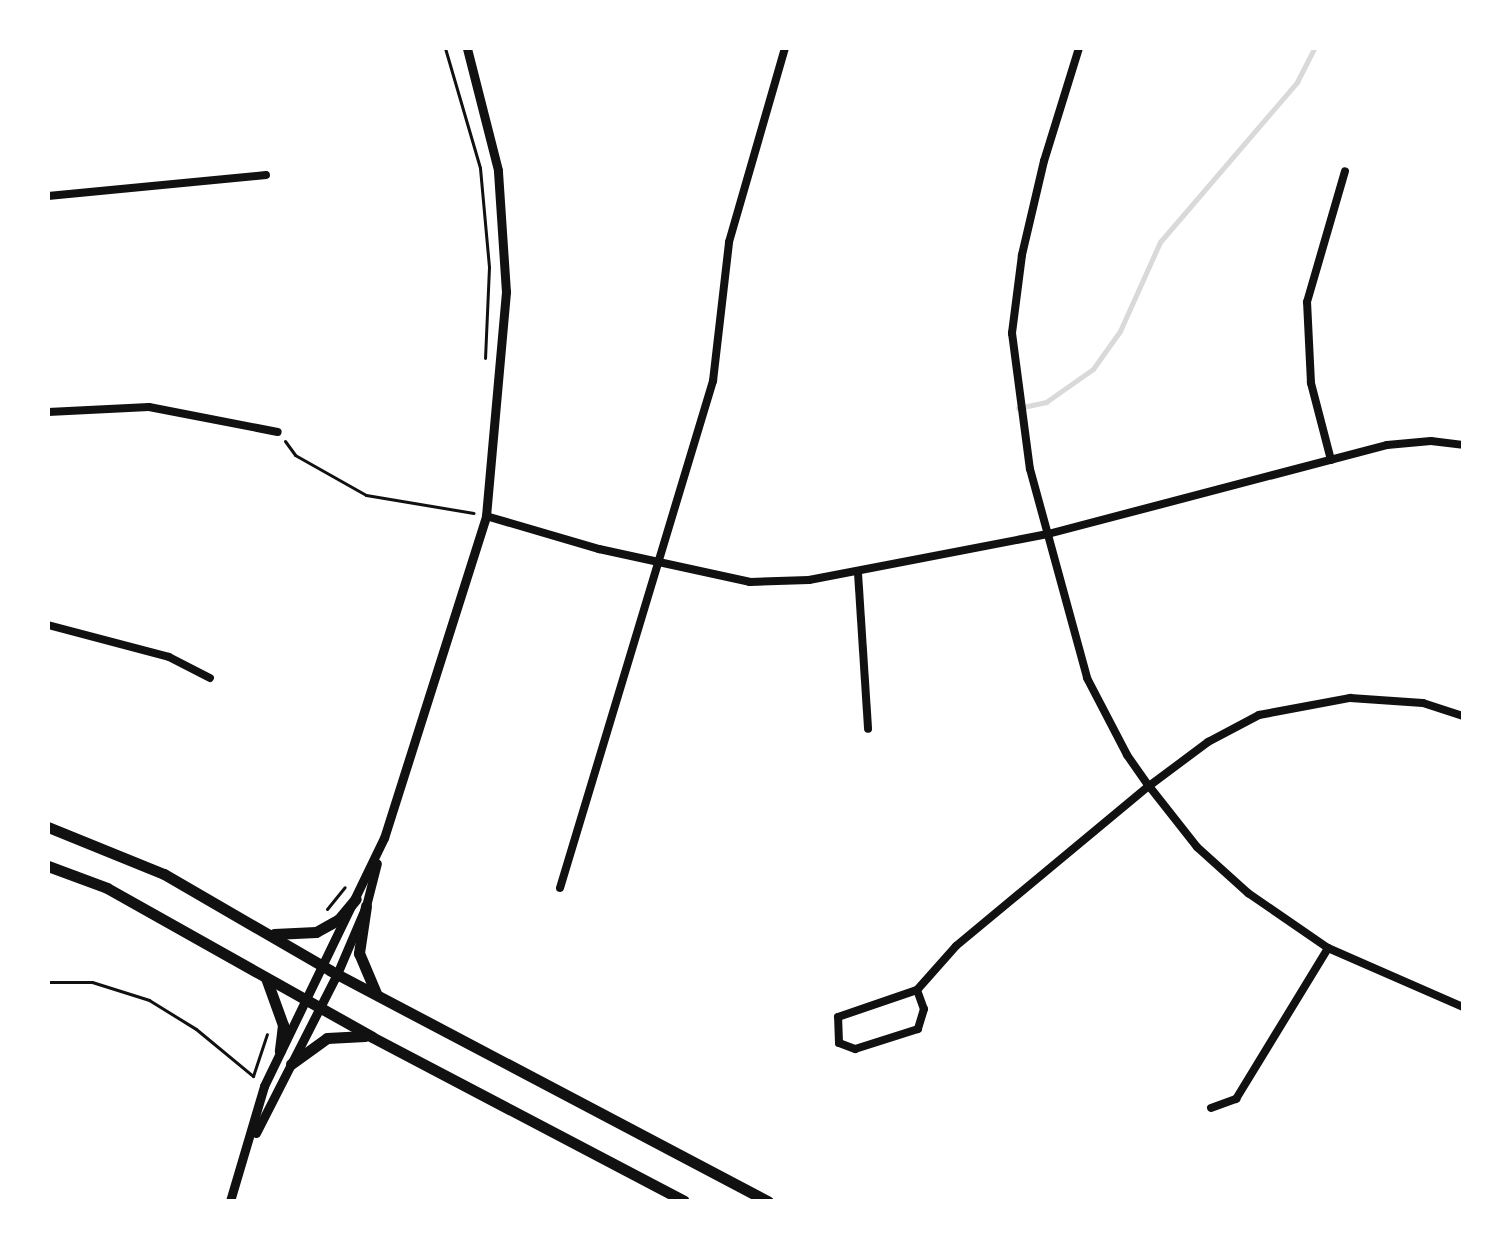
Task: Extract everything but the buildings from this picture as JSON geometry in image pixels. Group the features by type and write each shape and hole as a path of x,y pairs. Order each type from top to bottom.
{"main road":[{"path":"48,827 164,874 337,974 768,1201"},
{"path":"48,866 107,888 372,1037 684,1201"},
{"path":"265,932 291,937 316,932 361,903"},
{"path":"361,903 359,953 379,996"},
{"path":"266,977 278,1000 280,1051"},
{"path":"291,1064 327,1038 372,1037"}],"street":[{"path":"245,1154 337,974 384,838 486,516 506,277 498,170 467,48"},
{"path":"560,888 713,381 729,242 785,48"},
{"path":"1079,48 1022,255 1012,333 1021,419 1087,678 1127,755 1197,847 1286,923 1328,948 1463,1007"},
{"path":"1331,460 1311,383 1307,302 1345,171"},
{"path":"48,196 266,175"},
{"path":"48,412 149,407 278,432"},
{"path":"486,516 658,563 750,582 858,573 1048,534 1387,445 1431,441 1463,445"},
{"path":"858,573 868,729"},
{"path":"48,625 169,657 210,678"},
{"path":"917,990 924,1009 918,1029 855,1049 839,1043 838,1017 917,990 956,946 1149,786 1208,742 1259,715 1304,704 1383,698 1463,716"},
{"path":"230,1201 280,1051 322,965 361,903"},
{"path":"1211,1108 1236,1099 1328,948"}],"path":[{"path":"445,48 480,168 489,267 485,369"},
{"path":"278,432 295,455 342,485 366,495 472,512"},
{"path":"469,523 474,498"},
{"path":"323,913 349,881"},
{"path":"48,982 92,982 149,1000 196,1029 253,1076"}],"waterway":[{"path":"1018,408 1046,402 1093,369 1120,331 1160,242 1297,82 1314,48"}]}
